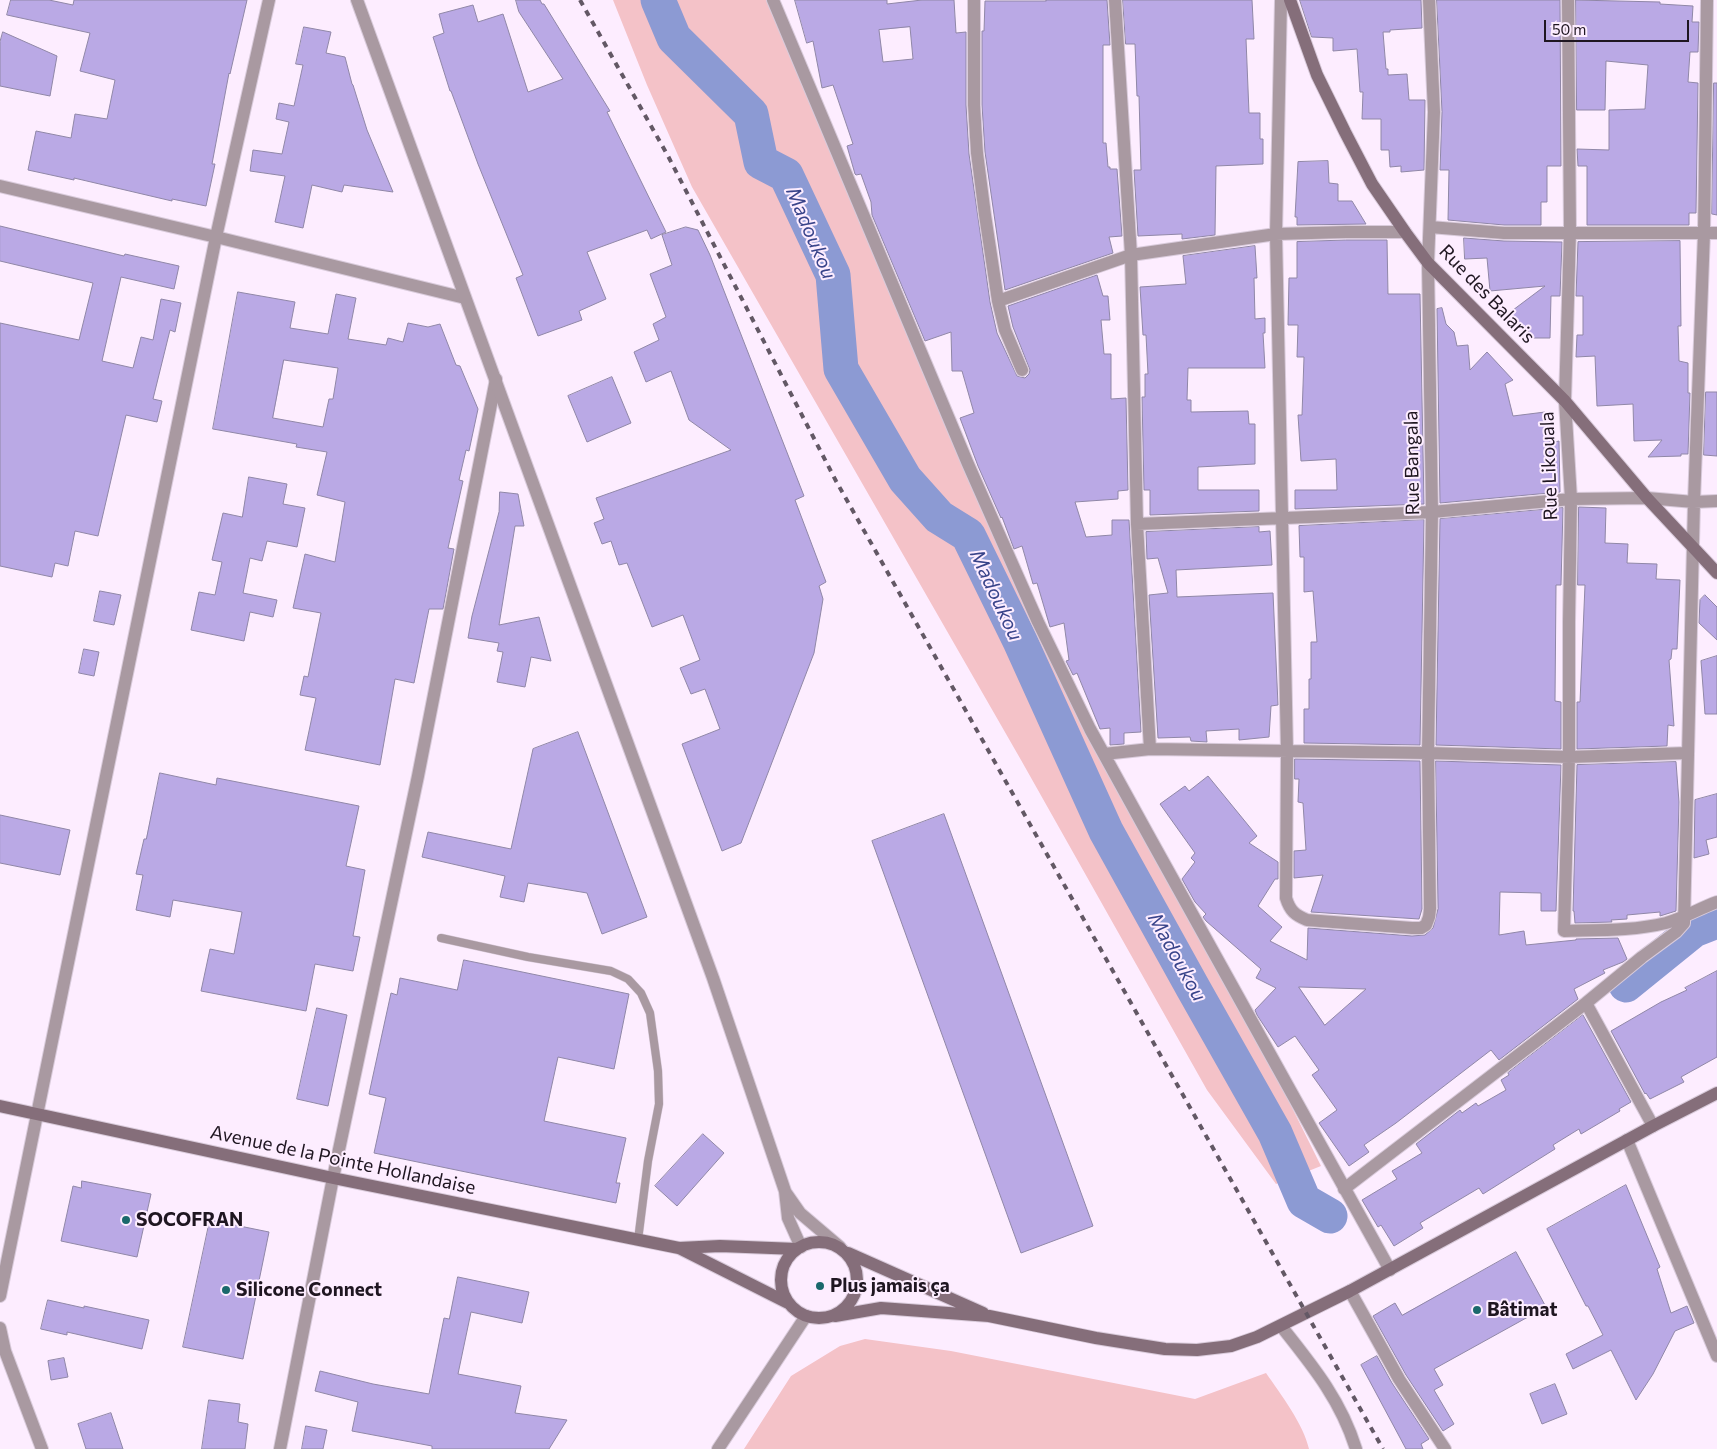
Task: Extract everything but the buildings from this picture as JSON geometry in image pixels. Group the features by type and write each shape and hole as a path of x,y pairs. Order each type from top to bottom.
{"main road":[{"name":"Rue des Balaris","path":"1290,0 1316,75 1372,184 1428,263 1566,401 1647,498 1717,573"},
{"path":"679,1248 788,1303 796,1311 815,1319 825,1319 881,1308 990,1316 1096,1338 1173,1349 1197,1350 1230,1346 1281,1326 1350,1291 1717,1093"},
{"name":"Avenue de la Pointe Hollandaise","path":"0,1106 333,1178 679,1248"},
{"path":"788,1303 782,1290 781,1274 787,1260 799,1248 813,1242 827,1242 990,1316"},
{"path":"679,1248 720,1246 799,1248"},
{"path":"835,1316 845,1309 853,1299 857,1287 858,1274 854,1262 843,1250"}],"street":[{"path":"0,1296 216,237 269,0"},
{"path":"357,0 713,978 785,1192 788,1218 799,1248"},
{"path":"773,0 1007,554 1064,675 1104,754 1390,1270"},
{"path":"974,0 974,105 977,153 998,301 1005,330 1022,370"},
{"path":"1115,0 1131,254 1137,524 1150,749"},
{"path":"1281,0 1276,234 1286,751"},
{"name":"Rue Bangala","path":"1286,751 1286,898 1289,909 1297,916 1307,920 1412,928 1421,928 1426,925 1430,909 1428,753 1432,512 1428,263 1434,112 1429,0"},
{"name":"Rue Likouala","path":"1568,0 1570,232 1566,401 1572,499 1569,622 1569,757 1564,931 1650,926 1685,916"},
{"path":"1344,1190 1586,1003 1676,932 1684,922 1694,502 1711,233 1706,0"},
{"path":"0,186 465,298"},
{"path":"1430,227 1504,233 1711,233"},
{"path":"998,301 1131,254 1276,234 1406,232"},
{"path":"280,1449 333,1178 418,776 496,379"},
{"path":"1137,524 1432,512 1572,499 1647,498 1694,502 1717,501"},
{"path":"1104,754 1150,749 1569,757 1687,753"},
{"path":"1685,916 1717,902"},
{"path":"1586,1003 1653,1126"},
{"path":"1627,1140 1717,1356"},
{"path":"785,1192 800,1213 843,1250"},
{"path":"1350,1291 1399,1379 1446,1449"},
{"path":"718,1449 806,1316"},
{"path":"1281,1326 1332,1392 1356,1449"},
{"path":"0,1328 6,1351 42,1449"}],"lane":[{"path":"441,938 528,957 610,971 628,979 641,992 650,1013 658,1071 659,1104 648,1160 638,1240"}],"shaded area":[{"path":"613,0 773,0 1038,622 1245,1013 1321,1166 1276,1184 1207,1090 1021,760 692,187 647,85"},
{"path":"865,1339 951,1351 1195,1399 1266,1373 1297,1420 1309,1449 744,1449 791,1376 840,1346"}],"waterway":[{"name":"Madoukou","path":"658,0 674,38 751,114 761,162 786,175 833,275 841,369 905,479 939,517 968,535 1020,641 1106,831 1275,1133 1304,1201 1330,1216"},
{"name":"Madoukou","path":"1626,985 1694,930 1717,921"}],"railway":[{"path":"580,0 668,156 836,481 1383,1449"}],"place":[{"name":"SOCOFRAN","path":"126,1220"},
{"name":"Plus jamais ça","path":"820,1286"},
{"name":"Silicone Connect","path":"226,1290"},
{"name":"Bâtimat","path":"1477,1310"}]}
